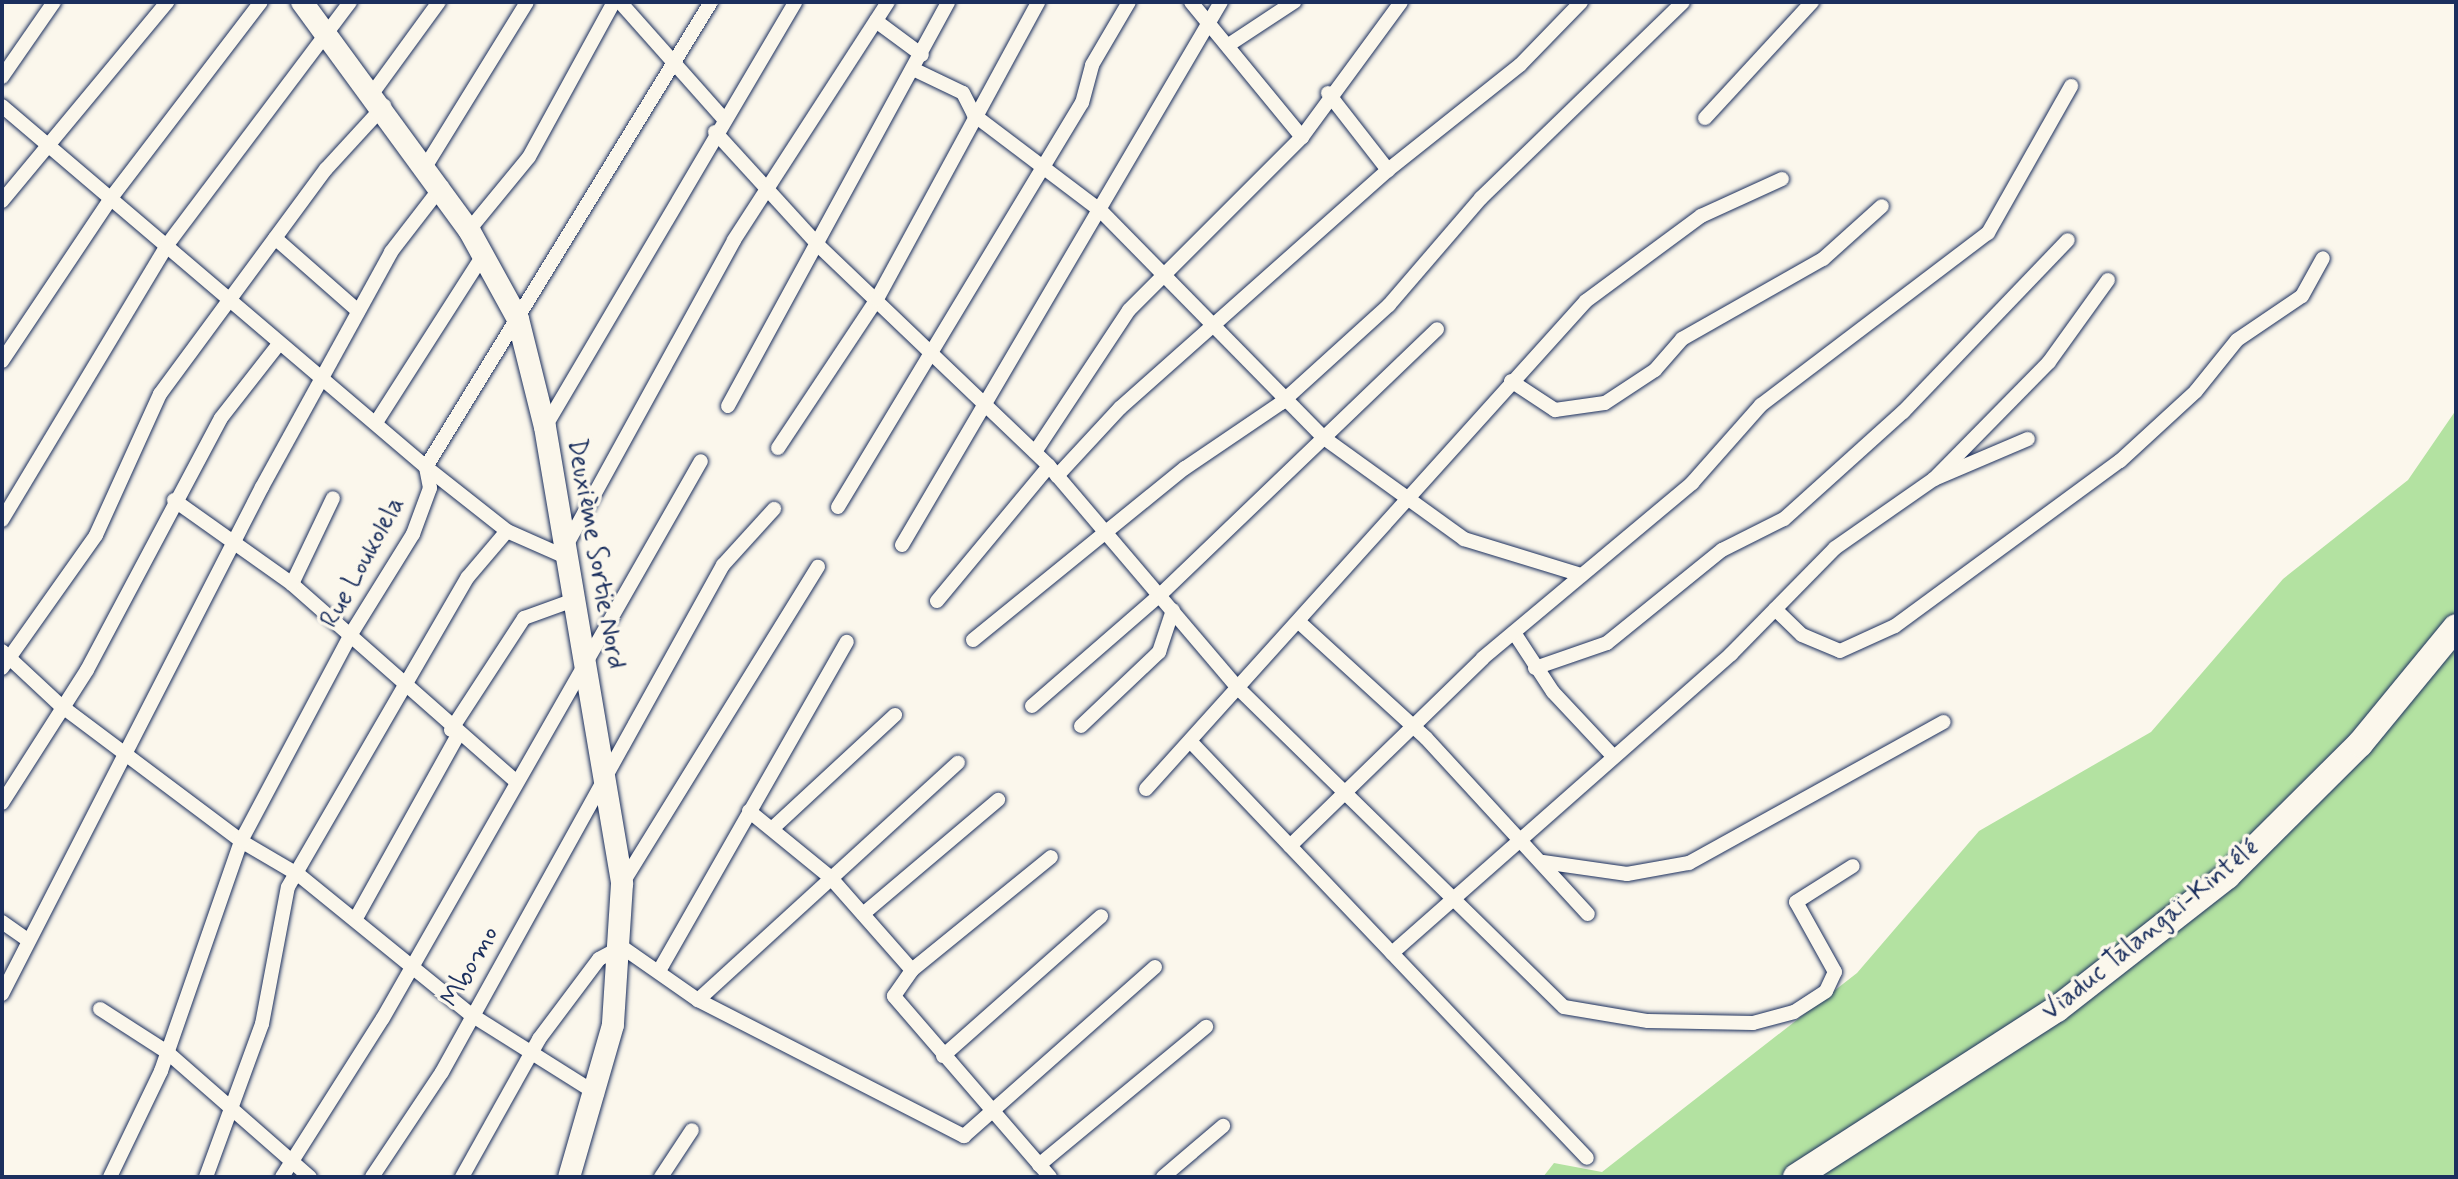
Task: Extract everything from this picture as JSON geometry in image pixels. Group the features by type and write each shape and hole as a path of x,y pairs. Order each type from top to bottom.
{"highway":[{"name":"Viaduc Talangaï-Kintélé","path":"1796,1177 2057,1009 2227,876 2360,744 2456,627"},
{"name":"Viaduc Talangaï-Kintélé","path":"1825,1177 2065,1022 2187,929 2371,754 2456,652"}],"main road":[{"name":"Deuxième Sortie Nord","path":"302,2 379,98 427,164 469,230 518,319 545,427 571,601 607,780 622,884 622,947 597,1094 569,1177"}],"street":[{"path":"2,77 54,2"},
{"path":"2,201 167,2"},
{"path":"2,361 111,198 261,2"},
{"path":"2,520 167,245 350,2"},
{"path":"439,2 379,98 233,300 160,394 96,535 4,658 60,705 124,749 241,841 299,875 470,1014 597,1094"},
{"path":"427,164 527,2"},
{"path":"469,230 529,157 617,2 676,60 723,118"},
{"name":"Rue Loukolela","path":"110,1177 167,1052 241,841 351,634 413,534 430,488 426,467 711,2"},
{"path":"545,427 723,118 795,2"},
{"path":"2,106 233,300 278,345 377,421 426,467 507,531 566,552 770,186 888,2"},
{"path":"728,406 771,318 819,246 948,2"},
{"path":"778,448 877,299 974,115 1038,2"},
{"path":"838,507 1040,166 1082,103 1092,65 1129,2"},
{"path":"1191,2 1230,44 1302,137"},
{"path":"902,545 1221,2"},
{"path":"1230,44 1294,2"},
{"path":"1035,452 1092,358 1302,137 1328,93 1401,2"},
{"path":"937,601 1053,471 1120,408 1214,332 1388,170 1520,65 1581,2"},
{"path":"973,640 1107,533 1281,403 1389,305 1481,198 1683,2"},
{"path":"1705,118 1812,2"},
{"path":"876,21 922,55"},
{"path":"913,69 963,93 974,115 1101,211 1281,403 1324,438 1405,499 1485,549 1581,575"},
{"path":"1290,846 1347,788 1515,634 1692,483 1761,405 1988,233 2071,86"},
{"path":"1328,93 1388,170"},
{"path":"715,132 770,186 819,246 987,403 1053,471 1162,593 1238,688 1347,788 1547,994 1583,1015 1753,1023 1794,1012 1832,984 1835,968 1796,902 1853,866"},
{"path":"1146,789 1299,622 1511,381 1619,272 1701,216 1782,179"},
{"path":"2,994 26,939 124,749 358,311 442,186"},
{"path":"1511,381 1555,410 1605,403 1655,370 1682,339 1823,259 1882,206"},
{"path":"275,238 358,311"},
{"path":"1535,668 1607,643 1722,550 1784,519 1903,412 2068,240"},
{"path":"377,421 482,257"},
{"path":"1775,609 1802,635 1840,651 1895,626 2120,461 2196,391 2237,340 2302,296 2323,258"},
{"path":"1392,953 1775,609 1835,548 1934,479 2049,362 2108,280"},
{"path":"1032,706 1162,593 1437,329"},
{"path":"2,803 60,705 87,670 174,500 221,418 278,345"},
{"path":"1934,479 2028,439"},
{"path":"282,1177 413,967 514,780 701,461"},
{"path":"292,584 333,498"},
{"path":"174,500 235,538 292,584 409,682 454,734 514,780"},
{"name":"Mbomo","path":"372,1177 607,780 723,565 774,509"},
{"path":"206,1177 262,1024 288,887 299,875 468,577 507,531"},
{"path":"622,884 818,567"},
{"path":"355,920 454,734 524,618 571,601"},
{"path":"1081,726 1159,652 1173,610"},
{"path":"1299,622 1413,727 1520,836 1588,914"},
{"path":"1515,634 1535,668 1611,754"},
{"path":"659,971 847,642"},
{"path":"774,827 895,715"},
{"path":"1543,862 1627,874 1689,863 1943,722"},
{"path":"1191,742 1587,1158"},
{"path":"698,1000 958,763"},
{"path":"863,914 998,800"},
{"path":"749,811 774,827 830,877 912,970"},
{"path":"1050,1177 896,1003 897,985 912,970 1051,857"},
{"path":"943,1056 1101,916"},
{"path":"2,922 26,939"},
{"path":"462,1177 530,1054 599,959 622,947 698,1000 853,1076 952,1134 964,1136 996,1116 1155,967"},
{"path":"100,1009 167,1052 230,1106 288,1163 310,1177"},
{"path":"1039,1165 1206,1027"},
{"path":"1163,1177 1223,1126"},
{"path":"661,1177 692,1130"}],"green space":[{"path":"2456,410 2456,1177 1543,1177 1554,1163 1602,1172 1857,973 1979,831 2151,732 2283,579 2408,480"}]}
